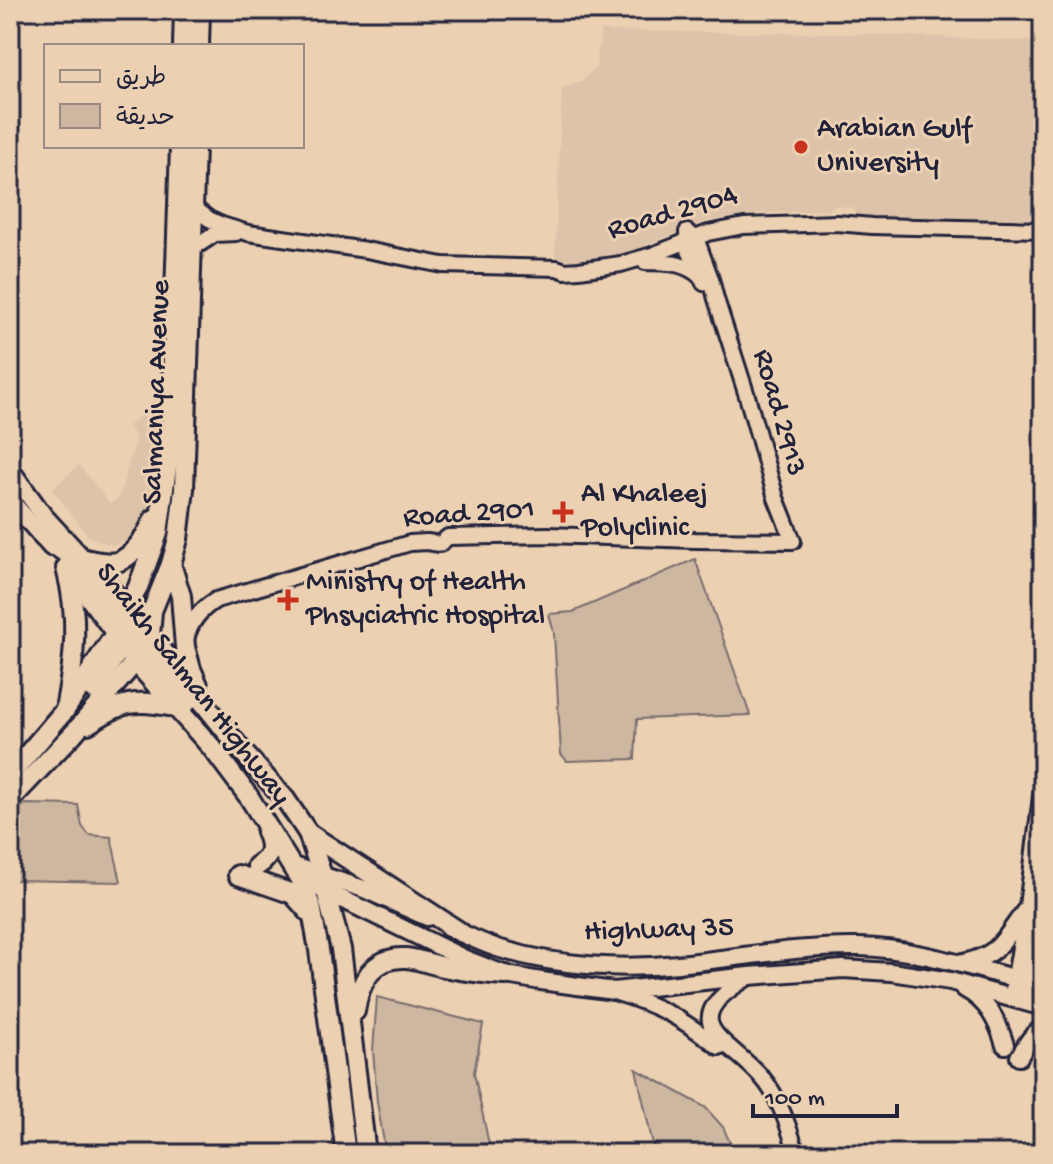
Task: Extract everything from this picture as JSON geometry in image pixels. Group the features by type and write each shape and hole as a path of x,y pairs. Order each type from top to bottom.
{"main road":[{"path":"183,44 184,10"},
{"path":"199,44 200,10"},
{"name":"Salmaniya Avenue","path":"133,634 158,533 167,473 180,148"},
{"name":"Salmaniya Avenue","path":"133,634 152,611 171,564 180,527 184,489 195,148"},
{"name":"Shaikh Salman Highway","path":"10,469 44,516 85,559 175,707 213,749 309,876 341,949 366,1154"},
{"path":"10,800 73,734 133,634 164,561 173,526 175,494 167,473"},
{"name":"Shaikh Salman Highway","path":"10,500 66,568 133,634 163,652 285,799 308,833 311,906 346,1154"},
{"path":"85,559 118,562 127,556 151,527 162,501"},
{"path":"43,537 67,554 217,735 243,752"},
{"path":"171,564 181,596 185,647 191,669 210,709"},
{"path":"65,710 74,663 75,630 73,597 66,568"},
{"path":"10,775 133,634"},
{"path":"36,774 54,742 133,634"},
{"path":"73,734 106,712 129,704 142,701 175,707"},
{"path":"213,749 237,764 249,777 309,876"},
{"path":"1028,1003 1043,789"},
{"path":"249,797 271,848 265,861 257,866"},
{"path":"308,833 460,932"},
{"path":"238,875 293,894 306,909 314,926"},
{"name":"Highway 35","path":"309,876 364,889 501,950 543,960 605,966 674,965 831,947 896,950 1030,983"},
{"name":"Highway 35","path":"309,876 429,942 506,975 614,991 843,969 950,981 1028,1003"},
{"path":"1036,909 1043,961"},
{"path":"957,964 977,960 998,948 1036,909"},
{"path":"1030,983 1039,933"},
{"path":"354,1042 357,998 362,983 376,965 385,961 408,958 475,973 506,975"},
{"path":"950,981 981,999 996,1019 1005,1045"},
{"path":"1019,1057 1035,1032 1043,1028"}],"street":[{"name":"Road 2904","path":"193,207 209,219 248,233 443,265 557,268 602,262 747,218 835,214 848,219 1043,228"},
{"name":"Road 2904","path":"192,249 215,234 248,233"},
{"name":"Road 2904","path":"557,268 589,270 633,261 689,235"},
{"name":"Road 2913","path":"689,235 701,277 716,299"},
{"name":"Road 2913","path":"689,235 711,279 776,498 793,541"},
{"path":"633,261 675,263 701,277"},
{"name":"Road 2901","path":"185,647 194,619 216,600 396,546 419,542 440,544 448,537 548,535 793,541"},
{"path":"749,976 722,994 711,1010 712,1029 762,1077 777,1101 797,1154"},
{"path":"614,991 645,1001 682,1020 762,1077"}],"shaded area":[{"name":"Arabian Gulf University","path":"601,31 864,34 1043,42 1043,224 862,217 855,214 854,208 836,206 829,210 761,213 707,221 613,258 562,266 555,254 562,88 581,82 596,67"},
{"path":"163,396 172,412 142,530 130,540 114,545 98,541 87,534 52,489 79,465 110,504 119,498 136,437 128,426"}],"green space":[{"path":"695,559 750,715 637,719 635,759 567,761 561,754 554,633 549,614 573,612"},
{"path":"25,804 78,805 82,826 89,835 111,837 121,882 10,880 10,817"},
{"path":"377,997 483,1024 474,1073 491,1154 386,1154 377,1102 373,1050"},
{"path":"636,1069 705,1107 723,1127 732,1147 700,1154 655,1154"}],"place":[{"name":"Arabian Gulf University","path":"801,147"},
{"name":"Al Khaleej Polyclinic","path":"563,512"},
{"name":"Ministry of Health Phsyciatric Hospital","path":"288,600"}]}
